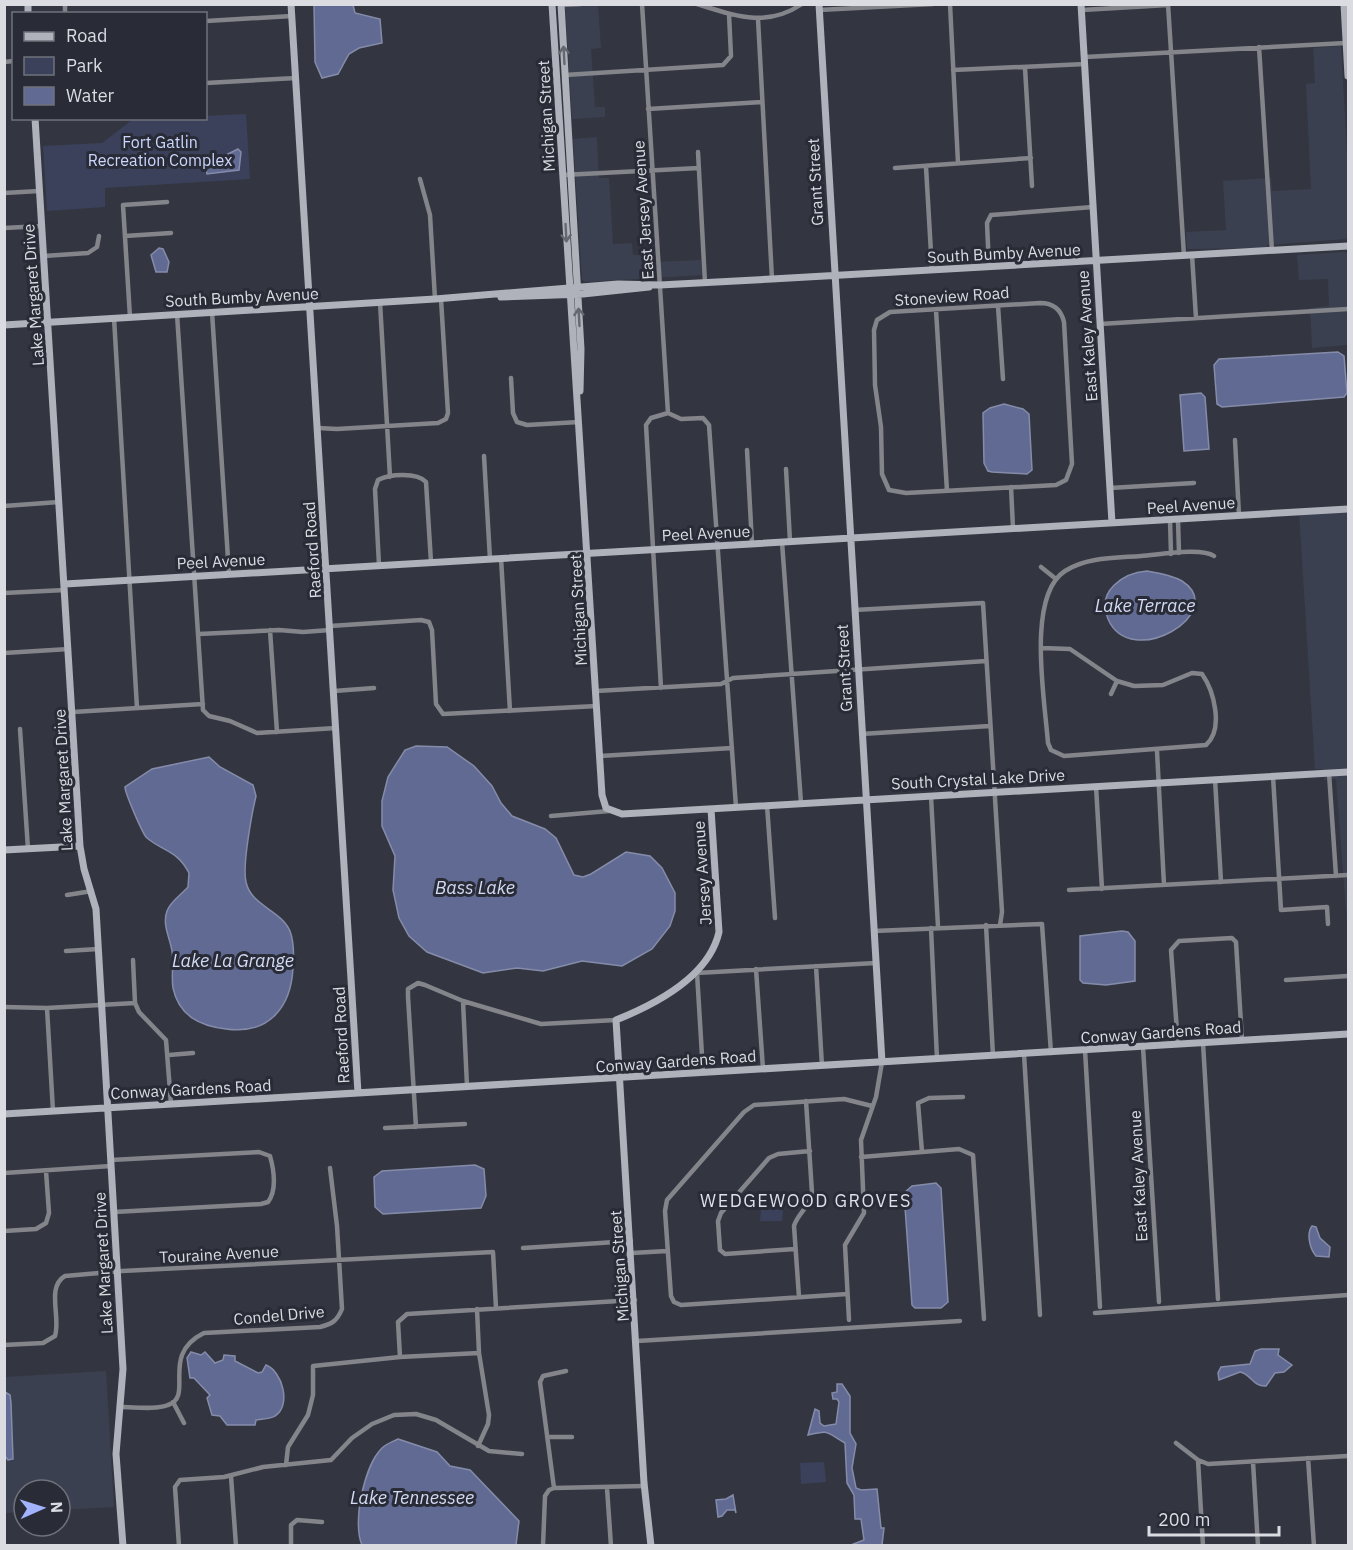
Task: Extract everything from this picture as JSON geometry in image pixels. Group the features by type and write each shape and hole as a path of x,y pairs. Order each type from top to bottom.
{"street":[{"name":"Raeford Road","path":"291,4 358,1093"},
{"path":"552,5 581,4"},
{"name":"East Jersey Avenue","path":"642,4 668,413"},
{"path":"697,4 758,20 775,17 802,4"},
{"path":"819,7 933,4"},
{"path":"950,4 958,163"},
{"path":"1344,4 1348,76"},
{"name":"Michigan Street","path":"552,5 561,76"},
{"name":"Michigan Street","path":"561,5 561,76 573,287 581,348 579,406 602,800 609,811"},
{"path":"1082,7 1168,5 1184,256"},
{"name":"Grant Street","path":"819,7 882,1062 881,1080 861,1140 864,1214 845,1245 849,1320"},
{"name":"East Kaley Avenue","path":"1082,7 1112,523"},
{"path":"561,76 723,65 731,56 729,14"},
{"path":"207,21 292,16"},
{"path":"758,20 772,279"},
{"path":"953,70 1025,68 1171,52 1259,47 1347,47"},
{"path":"1259,47 1272,251"},
{"path":"1025,68 1032,186"},
{"path":"207,83 296,78"},
{"path":"648,109 762,102"},
{"name":"Lake Margaret Drive","path":"35,120 80,846 96,909 102,1005 123,1375 116,1454 123,1545"},
{"path":"698,152 705,283"},
{"path":"895,168 1031,158"},
{"path":"926,167 932,270"},
{"path":"567,175 699,168"},
{"path":"318,428 438,423 446,419 448,413 430,215 420,179"},
{"path":"4,193 39,191"},
{"path":"130,317 123,205 167,202"},
{"path":"989,267 987,223 992,215 1093,207"},
{"path":"4,228 42,226"},
{"path":"125,236 171,233"},
{"path":"44,256 88,253 97,247 99,236"},
{"name":"South Bumby Avenue","path":"4,325 438,299 623,283 660,285 705,283 1348,246"},
{"path":"1192,255 1196,318"},
{"name":"South Bumby Avenue","path":"481,296 624,292 660,285"},
{"path":"380,302 390,477"},
{"name":"Stoneview Road","path":"1045,303 1060,310 1064,322 1065,373 1071,419 1072,465 1066,480 1056,484 900,493 885,486 882,474 881,427 875,385 874,330 877,320 890,312 936,310 1045,303"},
{"path":"998,306 1003,379"},
{"path":"1100,324 1348,309"},
{"path":"936,310 947,491"},
{"path":"212,312 229,574"},
{"path":"177,314 205,714 230,721 250,732 336,728"},
{"path":"114,318 137,708"},
{"path":"511,378 513,413 518,422 527,425 580,422"},
{"path":"661,688 646,425 648,420 668,413 681,419 706,419 709,425 736,807"},
{"path":"1235,440 1239,515"},
{"path":"747,450 752,544"},
{"path":"484,456 490,559"},
{"path":"786,469 786,542 801,803"},
{"path":"379,565 375,489 378,480 390,477 414,476 426,482 431,562"},
{"path":"1110,489 1194,483"},
{"path":"1011,487 1013,528"},
{"path":"4,506 59,502"},
{"name":"Peel Avenue","path":"65,587 130,580 1348,508"},
{"path":"1174,520 1179,554"},
{"path":"1171,554 1174,520"},
{"path":"1042,648 1070,649 1117,681 1149,687 1175,681 1197,672 1206,681 1214,703 1215,734 1212,741 1202,748 1064,756 1051,750 1048,743 1042,648 1042,608 1056,579 1072,567 1097,560 1171,554 1204,552 1214,556"},
{"path":"501,558 510,711"},
{"path":"1041,567 1056,579"},
{"path":"4,593 65,587"},
{"path":"854,610 983,603 1002,912 1000,925"},
{"path":"199,634 270,630 303,632 421,620 429,622 432,630 436,704 440,713 597,706"},
{"path":"270,630 277,732"},
{"path":"4,653 69,650"},
{"path":"596,691 721,684 728,681 792,674 986,661"},
{"path":"1112,694 1117,681"},
{"path":"334,691 374,688"},
{"path":"73,712 203,704"},
{"path":"861,734 990,726"},
{"path":"20,729 28,849"},
{"path":"600,756 732,748"},
{"path":"1157,751 1164,885"},
{"name":"South Crystal Lake Drive","path":"609,811 622,814 1348,772"},
{"path":"1329,773 1336,876"},
{"path":"1273,776 1281,910 1327,907 1328,924"},
{"path":"1215,779 1221,882"},
{"path":"1096,786 1102,889"},
{"path":"932,796 938,927"},
{"path":"767,805 775,918"},
{"name":"Jersey Avenue","path":"697,973 716,946 719,932 711,809"},
{"path":"551,816 609,811"},
{"path":"4,850 80,846"},
{"path":"1069,890 1348,875"},
{"path":"67,895 92,891"},
{"path":"874,931 1042,924 1051,1053"},
{"path":"986,925 993,1056"},
{"path":"930,927 937,1059"},
{"path":"1178,1045 1171,950 1179,941 1232,938 1236,942 1242,1040"},
{"path":"66,951 98,949"},
{"path":"133,960 135,1003 139,1012 166,1040 169,1055 171,1104"},
{"path":"416,1127 408,997 408,989 413,985 425,985 464,1001 541,1024 616,1020 650,1005 697,973 876,963"},
{"path":"816,966 822,1066"},
{"path":"756,969 763,1069"},
{"path":"697,973 703,1072"},
{"path":"1286,980 1348,976"},
{"path":"464,1001 467,1086"},
{"path":"4,1007 47,1008 135,1003"},
{"path":"47,1008 53,1111"},
{"name":"Michigan Street","path":"616,1020 635,1300 646,1545"},
{"name":"Conway Gardens Road","path":"4,1114 1348,1035"},
{"path":"1203,1043 1218,1299"},
{"name":"East Kaley Avenue","path":"1143,1047 1159,1302"},
{"path":"1085,1050 1100,1307"},
{"path":"169,1055 193,1053"},
{"path":"1024,1054 1040,1315"},
{"path":"922,1152 918,1103 929,1098 963,1097"},
{"path":"847,1294 681,1305 674,1302 671,1296 664,1211 667,1200 744,1112 754,1105 844,1099 872,1106"},
{"path":"799,1297 795,1249 796,1219 811,1200 806,1101"},
{"path":"385,1128 465,1124"},
{"path":"861,1157 959,1149 970,1152 975,1160 984,1319"},
{"path":"795,1249 725,1254 720,1250 718,1221 721,1213 769,1158 810,1151"},
{"path":"4,1173 259,1152 270,1156 273,1182 271,1198 261,1204 114,1212"},
{"name":"Condel Drive","path":"173,1402 180,1390 180,1355 193,1338 204,1333 320,1327 338,1319 342,1309 330,1168"},
{"path":"4,1231 36,1229 46,1223 49,1213 46,1171"},
{"path":"522,1248 631,1241"},
{"path":"632,1253 667,1251"},
{"name":"Touraine Avenue","path":"4,1345 43,1343 55,1336 57,1329 55,1288 58,1280 65,1276 117,1272 494,1252 496,1308"},
{"path":"1095,1313 1348,1295"},
{"path":"400,1357 398,1322 407,1314 635,1300"},
{"path":"477,1309 479,1353 489,1415 488,1424 478,1446"},
{"path":"637,1341 960,1321"},
{"path":"286,1465 288,1447 308,1415 313,1395 313,1366 400,1357 479,1353"},
{"path":"554,1488 540,1382 543,1376 550,1373 566,1371"},
{"path":"121,1407 164,1406 173,1402 184,1423"},
{"path":"179,1545 177,1482 231,1476 263,1467 331,1460 352,1438 372,1424 394,1415 416,1414 436,1420 478,1446 498,1454 522,1454"},
{"path":"547,1437 572,1437"},
{"path":"1176,1443 1198,1460 1208,1464 1348,1456"},
{"path":"1308,1458 1314,1545"},
{"path":"1198,1460 1203,1545"},
{"path":"1253,1462 1258,1545"},
{"path":"231,1476 236,1545"},
{"path":"543,1545 545,1496 549,1490 645,1486"},
{"path":"607,1488 611,1545"},
{"name":"Michigan Street","path":"646,1510 651,1545"},
{"path":"291,1545 291,1525 297,1520 322,1522"}],"shaded area":[{"path":"565,5 598,5 601,48 591,49 595,107 605,107 605,117 572,119"},
{"path":"1341,46 1348,168 1348,235 1346,239 1267,245 1267,248 1187,249 1186,232 1226,230 1223,181 1271,178 1272,191 1311,189 1306,84 1315,83 1313,48"},
{"path":"597,137 599,178 609,178 613,244 632,243 633,255 652,254 653,262 701,260 702,275 585,282 582,279 573,139"},
{"path":"1345,252 1348,254 1348,345 1312,348 1310,308 1329,306 1328,279 1299,280 1297,255"},
{"path":"1348,509 1348,938 1336,779 1324,780 1323,769 1315,769 1299,512"},
{"path":"106,1371 114,1507 72,1509 72,1478 12,1478 12,1513 5,1513 5,1377"}],"green space":[{"name":"Fort Gatlin Recreation Complex","path":"246,114 250,179 105,188 105,207 47,211 43,146 102,143 132,120 207,120 207,116"},
{"path":"781,1209 783,1211 782,1221 760,1221 761,1210"},
{"path":"824,1462 826,1482 801,1484 800,1463"}],"water":[{"path":"314,5 353,5 355,13 380,19 382,43 359,48 349,54 338,74 322,78 315,62"},
{"path":"238,149 241,152 239,170 207,174 205,155 222,157"},
{"path":"159,248 163,249 169,262 167,272 156,272 151,255"},
{"path":"1338,352 1344,356 1347,393 1344,397 1222,407 1217,404 1214,365 1219,359"},
{"path":"1201,393 1205,397 1209,449 1184,451 1180,395"},
{"path":"1004,404 1023,409 1029,414 1032,470 1027,474 988,471 984,463 983,413 990,408"},
{"name":"Lake Terrace","path":"1147,571 1182,581 1194,594 1194,607 1186,621 1172,631 1154,638 1136,640 1120,634 1108,619 1105,609 1106,600 1114,585 1121,580 1129,575"},
{"name":"Bass Lake","path":"416,746 447,747 474,766 492,786 501,803 512,816 545,829 556,838 574,875 583,877 591,874 626,852 650,856 662,868 675,893 675,911 670,926 652,949 622,966 582,961 543,971 517,968 483,973 427,952 409,936 399,918 393,890 395,856 382,826 382,801 388,777 405,750"},
{"name":"Lake La Grange","path":"209,757 220,767 253,785 256,796 246,852 246,882 254,897 286,924 293,944 291,982 282,1006 266,1023 241,1030 217,1028 199,1022 180,1006 176,998 172,984 173,960 166,916 171,905 188,887 189,873 180,860 147,838 138,822 125,787 152,769"},
{"path":"1128,932 1135,941 1135,981 1106,985 1083,983 1080,980 1080,936"},
{"path":"475,1165 484,1169 486,1196 481,1208 383,1214 375,1207 374,1177 382,1171"},
{"path":"936,1183 941,1188 948,1302 941,1308 915,1308 912,1305 904,1193 912,1186"},
{"path":"1312,1226 1316,1227 1320,1238 1330,1247 1329,1257 1316,1256 1314,1253 1309,1237"},
{"path":"1279,1349 1278,1355 1292,1365 1284,1372 1275,1373 1266,1386 1258,1385 1240,1372 1219,1380 1218,1373 1221,1367 1250,1364 1255,1351"},
{"path":"191,1352 201,1355 205,1352 215,1363 223,1360 224,1355 235,1356 235,1361 258,1373 262,1372 266,1365 272,1368 283,1389 284,1397 280,1411 273,1417 256,1420 255,1425 227,1425 220,1416 212,1415 207,1398 210,1395 194,1378 190,1378 187,1358"},
{"path":"837,1384 842,1384 850,1396 850,1433 856,1444 852,1468 856,1488 877,1489 881,1528 884,1528 882,1545 851,1545 864,1540 861,1519 855,1519 854,1495 847,1483 845,1443 827,1433 808,1435 815,1409 819,1411 820,1423 824,1426 836,1424 839,1402 833,1399 832,1393 837,1392"},
{"path":"5,1392 10,1395 11,1403 13,1459 8,1460 5,1456"},
{"name":"Lake Tennessee","path":"398,1439 437,1452 450,1466 470,1470 519,1521 516,1545 362,1545 358,1523 365,1481 382,1448"},
{"path":"733,1495 736,1513 735,1510 727,1510 718,1517 716,1500 726,1499"}],"district":[{"name":"WEDGEWOOD GROVES","path":"806,1200"}]}
